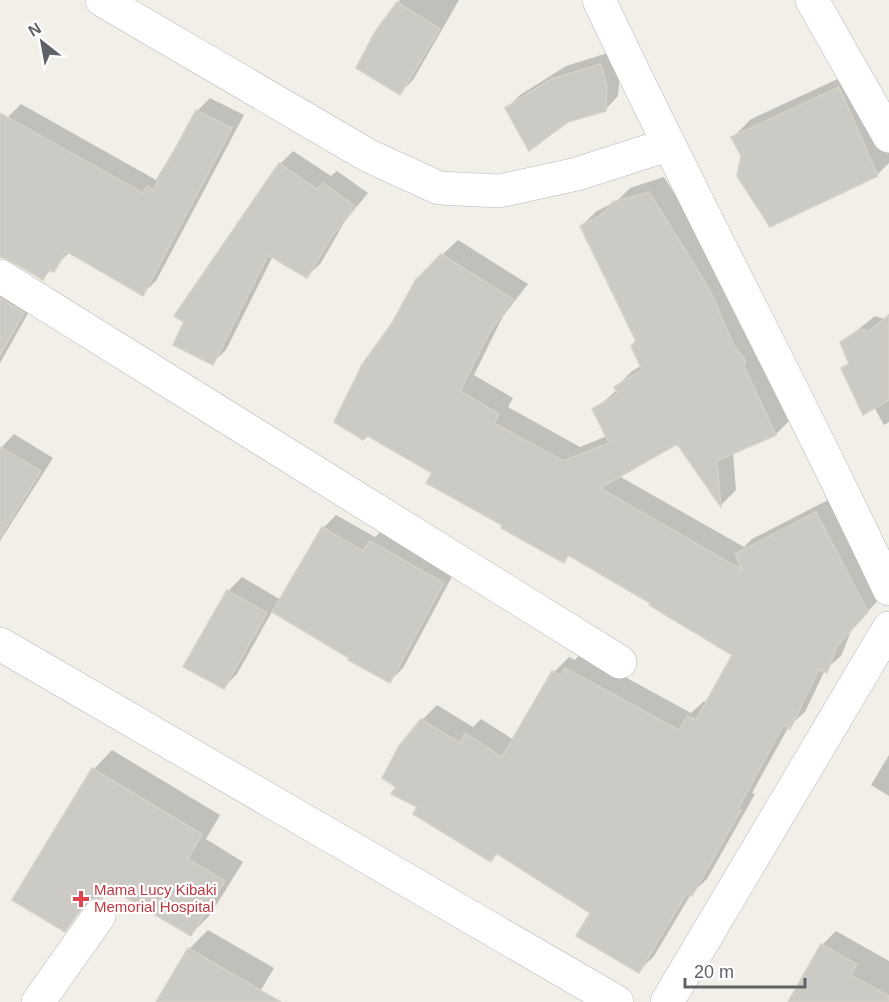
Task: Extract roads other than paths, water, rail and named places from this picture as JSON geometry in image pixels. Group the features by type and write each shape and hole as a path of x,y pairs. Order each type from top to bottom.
{"street":[{"path":"102,0 369,156 439,188 499,191 577,174 667,145"},
{"path":"598,0 667,145 842,489 889,589"},
{"path":"812,0 889,136"},
{"path":"0,276 620,662"},
{"path":"667,1002 889,628"},
{"path":"0,644 617,1002"},
{"path":"38,1002 99,916"}],"place":[{"name":"Mama Lucy Kibaki Memorial Hospital","path":"81,899"}]}
